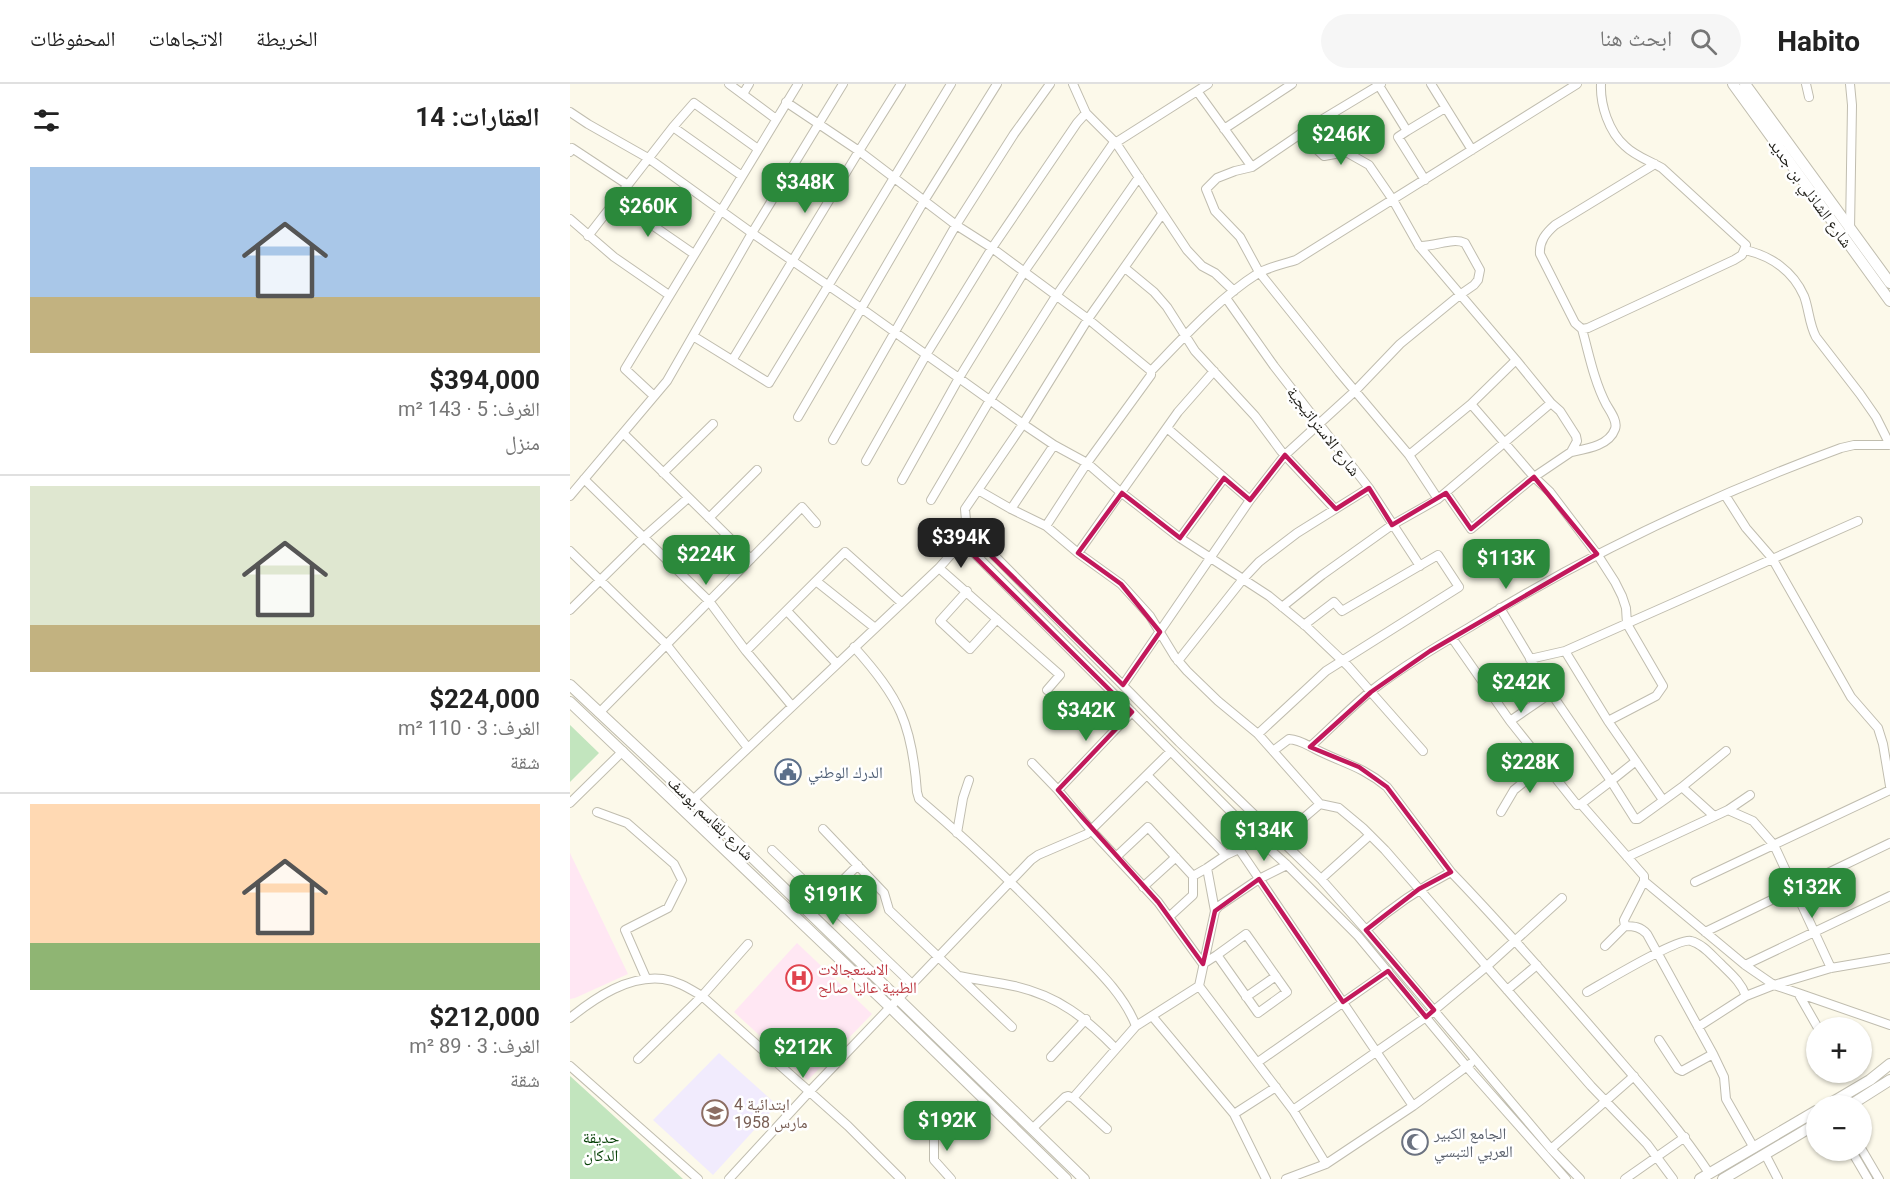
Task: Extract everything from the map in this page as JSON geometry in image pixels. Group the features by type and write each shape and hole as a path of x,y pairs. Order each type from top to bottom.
{"main road":[{"name":"شارع الشاذلي بن جديد","path":"1733,84 1848,234 1890,283"},
{"name":"شارع الشاذلي بن جديد","path":"1745,84 1848,234 1890,300"},
{"name":"شارع بلقاسم يوسف","path":"570,685 693,800 1066,1179"},
{"name":"شارع بلقاسم يوسف","path":"570,702 1084,1179"},
{"path":"1845,1095 1870,1080 1890,1064"},
{"path":"1866,1095 1890,1080"},
{"path":"1705,1176 1806,1117"},
{"path":"1723,1179 1806,1130"}],"street":[{"path":"729,84 776,119"},
{"path":"743,94 749,84"},
{"path":"654,396 625,369 798,84"},
{"path":"570,496 667,381 752,233 843,84"},
{"path":"733,359 901,84"},
{"path":"693,336 769,383 951,84"},
{"path":"798,417 924,201 997,84"},
{"path":"833,440 957,225 1014,134 1050,84"},
{"path":"1073,84 1086,113 1116,143 1187,250 1202,266 1215,273 1234,291"},
{"path":"902,480 959,378 1024,272 1112,145 1208,84"},
{"path":"1224,129 1292,84"},
{"path":"1407,131 1379,84 1252,167 1217,178 1206,189 1215,211 1240,237 1259,272 1471,529 1534,477 1571,452 1603,443 1615,429 1616,423 1593,370 1582,329 1575,323 1540,254 1539,247 1546,233 1555,225 1655,164"},
{"path":"1431,84 1472,150"},
{"path":"1046,526 1087,463 1151,375 1151,371 1234,291 1259,272 1296,260 1577,84"},
{"path":"1582,329 1734,260 1742,255 1746,245 1673,177 1632,151 1617,137 1604,106 1601,84"},
{"path":"1806,84 1809,97"},
{"path":"1848,234 1852,105 1850,84"},
{"path":"1197,91 1252,167"},
{"path":"786,102 859,151 924,201 992,248 1151,371"},
{"path":"588,236 694,103 758,149"},
{"path":"1425,180 1398,138 1444,108"},
{"path":"570,112 648,158 1023,424 1054,445 1087,463 1180,538 1282,607 1343,662 1423,751"},
{"path":"866,460 926,354 992,248 1086,113"},
{"path":"673,127 742,176"},
{"path":"1300,134 1324,156 1346,152 1369,165 1419,246 1560,411 1576,436 1577,441 1571,452"},
{"path":"570,152 572,148 628,185"},
{"path":"931,500 990,400 1056,296 1139,177"},
{"path":"616,200 694,254"},
{"path":"693,800 939,568 961,543 967,532 965,509 1023,424 1088,320 1162,214"},
{"path":"570,219 588,236 669,295"},
{"path":"1123,685 1250,500 1285,455 1355,391 1400,344 1474,285 1480,275 1480,270 1465,243 1452,241 1430,247 1419,246"},
{"path":"1311,747 1371,692 1500,608 1597,554 1725,495 1841,448 1854,445 1890,445 1866,402 1816,337 1811,327 1804,296 1788,272 1770,258 1745,250"},
{"path":"1125,268 1154,292 1167,307 1185,336 1214,371 1256,416 1285,455 1335,509"},
{"name":"شارع الاستراتيجية","path":"1226,298 1318,425 1368,488 1420,566"},
{"path":"1409,455 1471,404 1516,360"},
{"path":"1078,553 1178,412 1214,371"},
{"path":"1282,607 1392,525 1442,496 1551,403"},
{"path":"1471,404 1534,477 1550,492 1597,554 1622,596 1626,608 1627,624 1663,686 1656,696 1608,721"},
{"path":"663,472 713,424"},
{"path":"1167,428 1250,500"},
{"path":"623,433 751,559"},
{"path":"1011,509 1054,445"},
{"path":"709,518 757,470"},
{"path":"1180,538 1224,478"},
{"path":"584,479 709,601 746,651 792,706"},
{"path":"1179,661 1259,562 1297,533 1368,488"},
{"path":"978,490 1046,526 1121,584 1150,616 1179,661 1218,701 1258,734 1320,804 1339,808 1370,835 1605,1101 1657,1155 1673,1179"},
{"path":"1695,882 1890,788 1878,728 1851,697 1772,558 1746,528 1725,495"},
{"path":"570,610 644,537 688,498"},
{"path":"599,713 802,507 816,523"},
{"path":"1530,659 1564,651 1858,521"},
{"path":"967,532 981,542 1321,879 1551,1149 1580,1179"},
{"path":"961,543 972,551 1170,752 1358,936 1467,1067 1566,1179"},
{"path":"570,551 666,644 748,748"},
{"path":"746,651 844,552 902,603"},
{"path":"1258,734 1326,671 1459,587 1438,555 1342,611 1334,602 1304,625"},
{"path":"939,568 1060,675 1047,690"},
{"path":"816,581 875,628"},
{"path":"967,591 940,621 970,649 997,619"},
{"path":"1500,608 1551,693 1635,819 1682,787 1726,751"},
{"path":"787,611 837,664"},
{"path":"1452,638 1510,721 1577,805 1636,761"},
{"path":"854,647 876,673 900,708 912,746 919,800 1010,881 1102,975 1120,997 1136,1026"},
{"path":"1564,651 1608,721 1664,800"},
{"path":"1510,721 1551,693"},
{"path":"1059,790 1132,712"},
{"path":"1273,751 1289,739 1300,740 1359,767 1387,787 1451,872 1516,940 1685,1137 1705,1176"},
{"path":"570,803 623,751"},
{"path":"729,1179 1031,860 1076,840 1091,830 1170,752"},
{"path":"1032,763 1059,790 1091,830 1143,887 1203,964"},
{"path":"1501,812 1514,790 1546,764"},
{"path":"1147,775 1226,855"},
{"path":"957,833 961,805 969,780"},
{"path":"1682,787 1714,816"},
{"path":"1627,858 1728,810 1750,795"},
{"path":"1279,839 1320,804"},
{"path":"1581,804 1644,876 1644,881 1624,920 1625,926"},
{"path":"1728,810 1753,821 1774,845 1831,968"},
{"path":"597,812 627,823 674,864 682,880 668,908 625,930 646,978"},
{"path":"1116,857 1148,827 1193,876 1193,895 1168,917"},
{"path":"823,830 884,893 889,910 1012,1027"},
{"path":"1193,876 1239,849 1254,835"},
{"path":"1321,879 1370,835"},
{"path":"1705,932 1890,843"},
{"path":"1239,849 1413,1106"},
{"path":"772,850 912,984"},
{"path":"1143,887 1176,857"},
{"path":"824,899 858,865"},
{"path":"1215,911 1259,879 1287,865"},
{"path":"1073,1098 1136,1026 1199,986 1215,911 1207,868"},
{"path":"1366,930 1387,911 1419,889 1451,872"},
{"path":"1644,881 1745,965 1774,985 1890,1025"},
{"path":"1745,965 1890,896"},
{"path":"1293,1110 1426,1017 1486,967 1562,898"},
{"path":"1605,946 1625,926"},
{"path":"1625,926 1642,929 1658,953 1713,1054 1724,1077 1726,1099 1754,1148"},
{"path":"1203,964 1246,934 1287,992 1257,1013 1217,955"},
{"path":"1587,992 1686,940 1702,946 1736,978 1743,986 1746,996"},
{"path":"638,1059 702,996 748,944"},
{"path":"1698,1027 1746,996 1774,985 1831,968 1890,958"},
{"path":"1507,990 1537,965"},
{"path":"1258,1062 1389,971"},
{"path":"958,976 1030,990 1066,1006 1086,1019 1116,1049"},
{"path":"1246,997 1276,976"},
{"path":"570,1018 607,993 646,978 665,979 685,986 702,996 863,1140 901,1179"},
{"path":"1199,986 1293,1110 1326,1164"},
{"path":"1798,993 1812,1017"},
{"path":"1152,1016 1233,1114 1266,1179"},
{"path":"1051,1057 1086,1019"},
{"path":"1659,1040 1678,1069 1682,1071 1713,1054"},
{"path":"1286,1179 1326,1164 1413,1106 1475,1060"},
{"path":"570,1066 698,1179"},
{"path":"1551,1149 1634,1076"},
{"path":"1233,1114 1276,1087"},
{"path":"1032,1129 1068,1096 1107,1129"},
{"path":"933,1128 934,1160 951,1179"},
{"path":"1625,1179 1685,1137"},
{"path":"1766,1154 1778,1179"},
{"path":"1857,1161 1868,1179"},
{"path":"1868,1161 1879,1179"}],"highlighted area":[{"path":"1285,455 1336,509 1369,488 1392,525 1446,493 1471,529 1534,477 1597,554 1430,651 1371,692 1310,747 1359,767 1387,787 1451,872 1419,889 1366,930 1434,1010 1426,1017 1388,971 1343,1002 1259,879 1215,911 1203,964 1158,902 1058,790 1132,712 961,543 967,532 1123,685 1160,632 1121,584 1078,553 1122,493 1180,538 1224,478 1250,500"}],"shaded area":[{"path":"570,853 628,974 570,999"},
{"name":"الاستعجالات الطبية عاليا صالح","path":"797,943 872,1014 808,1080 734,1012"},
{"name":"ابتدائية 4 مارس 1958","path":"719,1053 777,1105 713,1175 653,1120"}],"green space":[{"path":"570,725 599,753 570,782"},
{"name":"حديقة الدكان","path":"570,1076 683,1179 570,1179"}],"place":[{"name":"الدرك الوطني","path":"788,772"},
{"name":"الاستعجالات الطبية عاليا صالح","path":"799,978"},
{"name":"ابتدائية 4 مارس 1958","path":"715,1113"},
{"name":"الجامع الكبير العربي التبسي","path":"1415,1142"}]}
